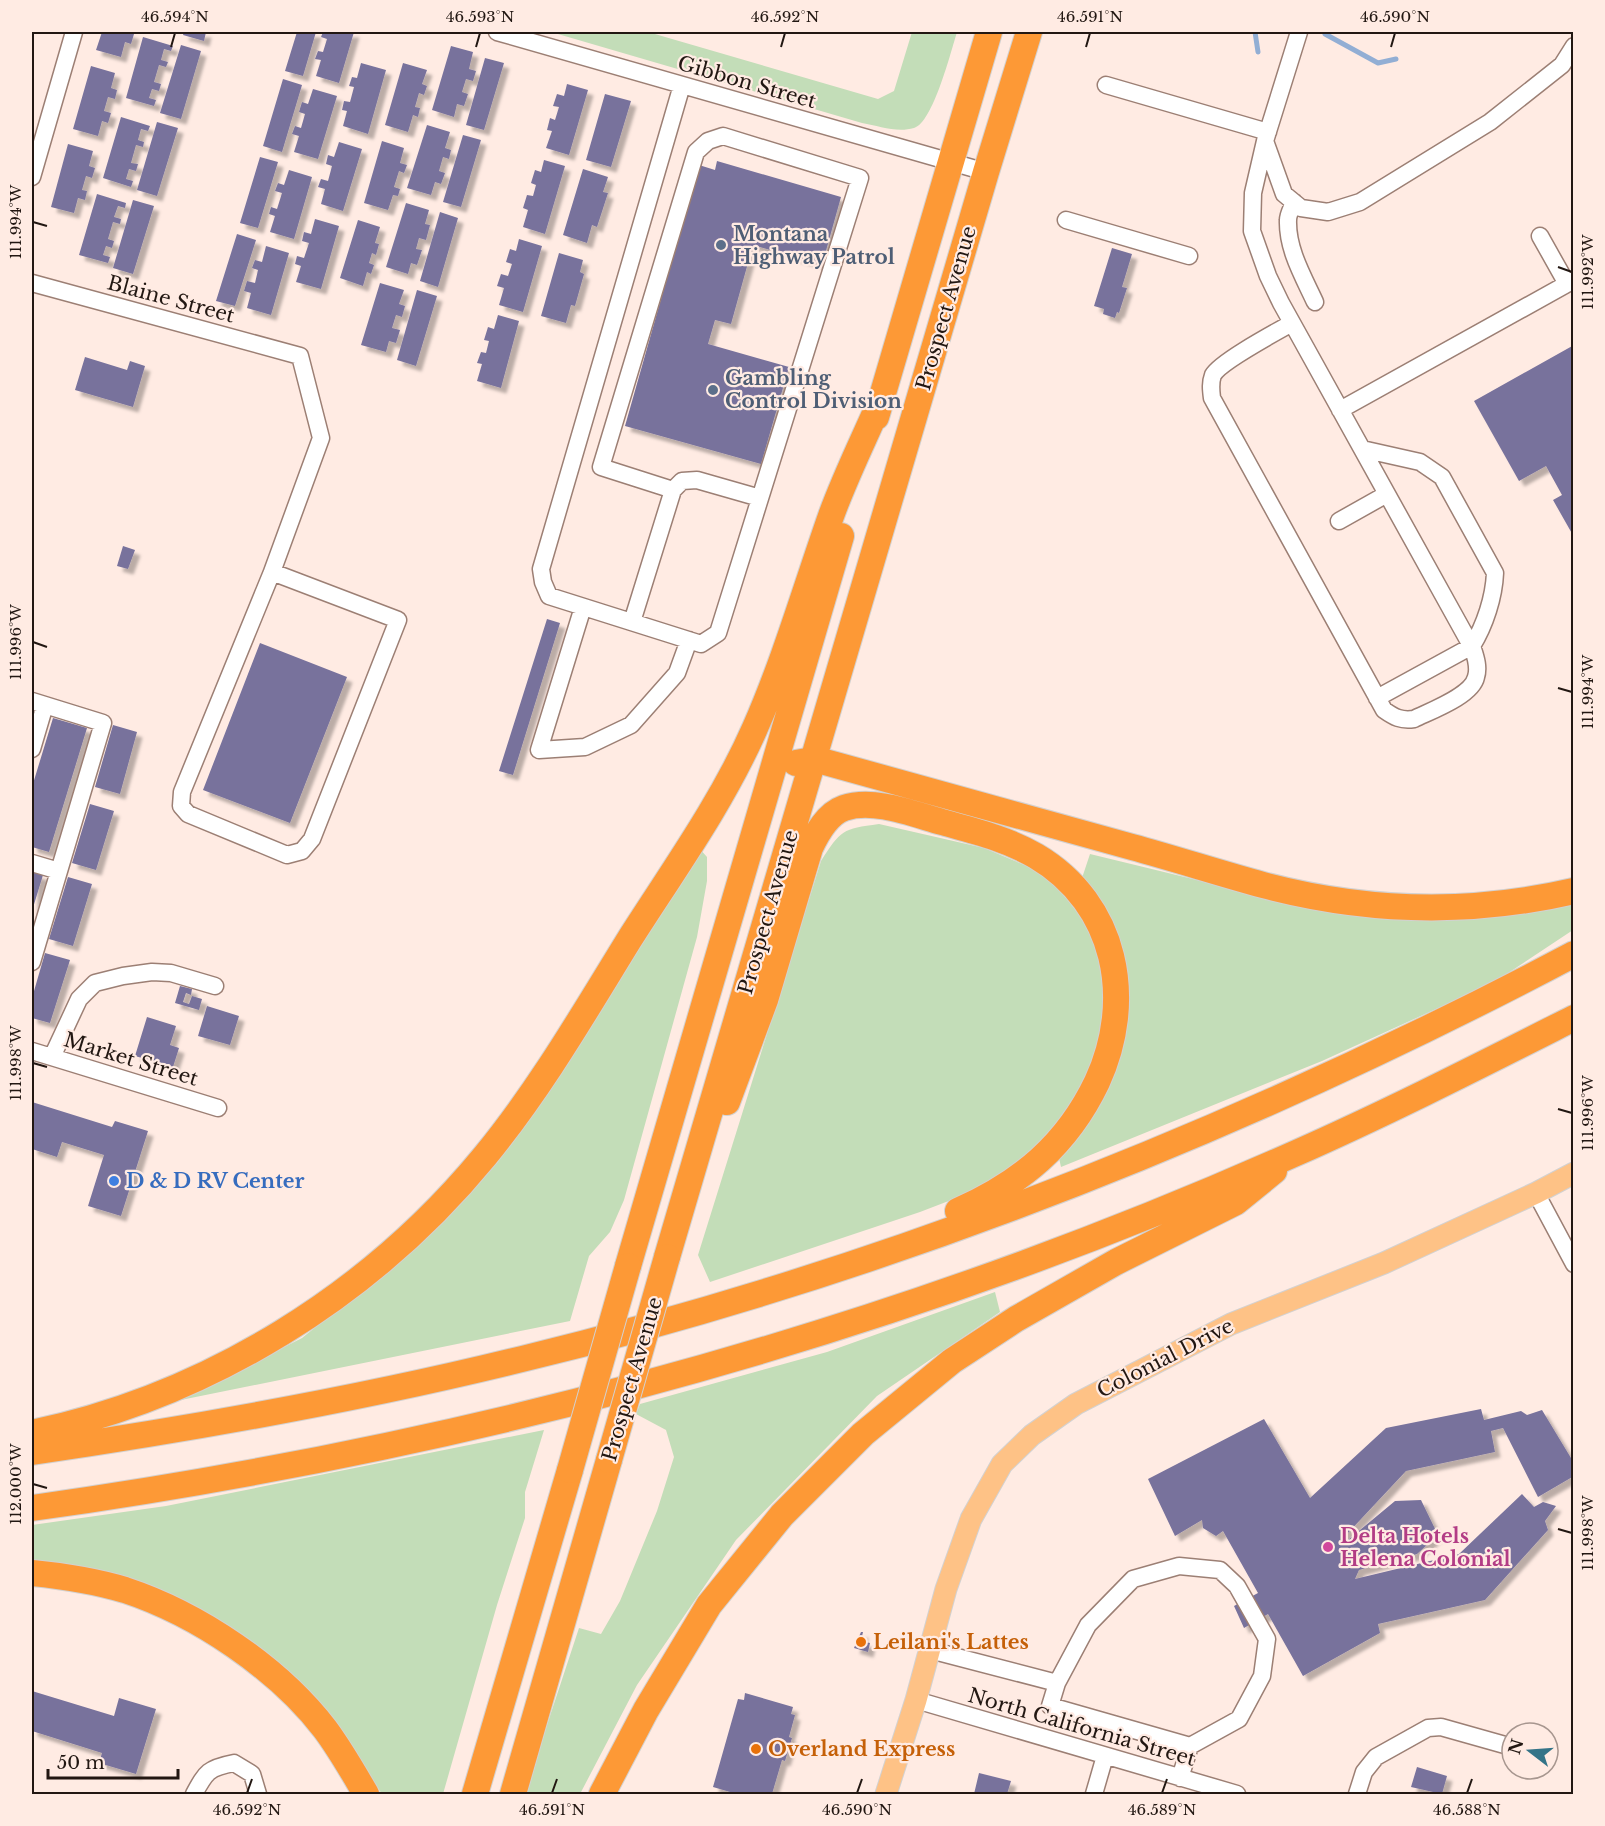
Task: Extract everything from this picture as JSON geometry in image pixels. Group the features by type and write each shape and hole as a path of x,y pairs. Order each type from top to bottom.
{"highway":[{"name":"Prospect Avenue","path":"475,1794 989,32"},
{"name":"Prospect Avenue","path":"513,1794 812,760 1029,32"},
{"path":"32,1433 82,1421 164,1393 240,1357 283,1332 345,1290 395,1249 442,1204 485,1155 521,1108 573,1030 716,801 745,750 770,692 835,505 881,400"},
{"path":"764,800 772,783 783,771 797,763 812,760 1127,845 1263,885 1318,897 1388,907 1454,908 1522,901 1574,891"},
{"path":"692,1172 725,1107 748,1050 810,848 821,828 833,814 852,806 885,808 998,839 1024,850 1049,865 1073,886 1093,911 1106,939 1113,963 1117,986 1116,1017 1110,1049 1097,1081 1081,1111 1062,1138 1025,1174 985,1198 772,1289"},
{"path":"32,1452 222,1422 410,1385 581,1344 772,1289 975,1221 1194,1136 1370,1057 1574,954"},
{"path":"32,1508 189,1484 379,1449 524,1415 689,1371 833,1329 994,1274 1124,1225 1292,1155 1408,1101 1574,1018"},
{"path":"587,1794 636,1704 668,1656 756,1544 863,1434 922,1385 984,1340 1046,1300 1236,1202 1292,1155"},
{"path":"32,1573 88,1581 124,1590 177,1611 225,1640 270,1674 312,1714 335,1744 366,1794"},
{"path":"602,1794 654,1695 709,1605"}],"main road":[{"name":"Colonial Drive","path":"886,1794 916,1700 946,1589 971,1519 1002,1464 1032,1435 1076,1404 1231,1324 1384,1263 1536,1193 1574,1173"}],"street":[{"path":"32,176 74,32"},
{"name":"Gibbon Street","path":"497,32 518,34 682,85 986,172"},
{"path":"1292,323 1226,363 1214,373 1210,385 1212,398 1384,710 1395,717 1406,720 1414,719 1468,691 1476,679 1477,665 1472,646 1281,303 1268,276 1252,231 1253,193 1267,137 1299,32"},
{"path":"1267,137 1284,194 1301,207 1328,212 1360,202 1490,122 1562,65 1574,46"},
{"path":"673,490 601,466 696,152 708,141 723,136 860,178 718,633 701,644 549,596 541,569 682,85"},
{"path":"1106,85 1267,137"},
{"path":"1294,202 1288,218 1290,243 1298,268 1315,302"},
{"path":"1066,220 1189,256"},
{"path":"1340,410 1570,282 1540,236"},
{"name":"Blaine Street","path":"32,283 300,356 321,438 272,572"},
{"path":"1362,448 1420,462 1442,477 1495,573 1494,588 1478,637 1472,646 1377,698"},
{"path":"632,622 673,490 682,481 697,480 760,498"},
{"path":"1339,521 1387,494"},
{"path":"272,572 398,620 312,839 302,851 286,855 188,814 181,806 182,792 272,572"},
{"path":"584,607 539,750 585,747 632,725 677,673 689,640"},
{"path":"32,749 38,703 103,723 32,962"},
{"path":"32,862 59,871"},
{"path":"52,1057 79,999 95,983 152,972 171,973 215,986"},
{"name":"Market Street","path":"32,1051 218,1108"},
{"path":"1536,1193 1574,1264"},
{"path":"1180,1778 1190,1746 1239,1719 1262,1676 1267,1639 1237,1586 1220,1570 1179,1566 1133,1579 1088,1625 1057,1683 1050,1706 1190,1746"},
{"path":"930,1650 1057,1683"},
{"name":"North California Street","path":"916,1700 1237,1794"},
{"path":"1358,1794 1364,1772 1376,1757 1428,1728 1441,1727 1500,1744"},
{"path":"1094,1794 1105,1756"},
{"path":"194,1794 202,1780 215,1767 234,1763 252,1774 258,1794"}],"green space":[{"path":"551,32 648,32 878,99 894,91 912,32 957,32 928,114 914,128 901,130 862,123"},
{"path":"879,824 984,848 1027,866 1053,882 1082,918 1104,958 1102,1037 1079,1091 1047,1139 985,1187 920,1212 710,1282 698,1255 821,861 833,843 844,833"},
{"path":"699,848 707,857 707,881 697,937 624,1200 610,1232 589,1256 570,1321 166,1403 214,1383 302,1338 384,1272 497,1163 559,1077"},
{"path":"1090,854 1320,910 1414,917 1573,904 1573,930 1493,983 1322,1061 1061,1167 1059,1158 1088,1123 1121,1045 1081,881"},
{"path":"995,1292 1000,1312 877,1396 736,1540 637,1685 580,1794 527,1794 579,1628 601,1634 620,1601 657,1511 674,1457 666,1430 636,1414 640,1404 827,1352"},
{"path":"544,1430 525,1492 525,1518 497,1605 443,1794 382,1794 315,1697 282,1667 231,1629 163,1591 100,1571 32,1561 32,1525 166,1506"}],"building":[{"path":"102,32 134,34 131,44 125,42 121,57 96,50"},
{"path":"184,32 206,32 204,41 183,35"},
{"path":"297,32 316,32 303,76 285,71"},
{"path":"323,32 354,32 339,83 316,76 321,60 315,59 318,51 323,52 327,39 321,37"},
{"path":"143,37 173,46 171,51 164,49 161,60 168,62 166,67 159,65 154,82 161,84 159,91 152,89 149,98 156,100 154,106 126,98"},
{"path":"181,45 201,51 181,119 160,113"},
{"path":"451,46 473,52 469,69 476,71 473,81 466,79 462,92 468,94 464,106 457,104 454,117 432,110"},
{"path":"485,58 504,63 484,130 466,125"},
{"path":"361,63 386,70 368,134 343,126 347,111 342,110 344,101 350,102 354,87 349,86 352,77 357,78"},
{"path":"403,63 427,70 422,84 427,86 424,95 419,93 415,107 420,108 418,117 413,115 408,132 385,125"},
{"path":"91,66 115,73 111,88 117,90 115,99 108,97 104,111 111,113 108,123 102,121 98,136 73,129"},
{"path":"283,79 302,85 282,152 263,146"},
{"path":"567,84 588,90 569,155 546,148 552,131 547,130 550,118 555,120 559,107 553,106 557,94 564,96"},
{"path":"313,89 337,96 318,159 294,152 299,136 292,134 295,126 301,128 305,114 299,112 302,102 308,104"},
{"path":"605,94 631,101 611,167 586,160"},
{"path":"121,117 150,126 148,131 141,129 138,140 144,142 143,147 136,145 131,163 138,164 136,171 129,169 126,179 133,181 131,187 103,178"},
{"path":"157,122 178,128 157,196 137,190"},
{"path":"427,125 450,132 445,148 451,150 449,159 443,157 439,171 445,173 441,184 435,182 431,195 407,188"},
{"path":"463,135 481,140 461,207 443,202"},
{"path":"382,141 404,148 400,163 407,165 404,173 399,171 394,187 400,189 398,196 393,195 388,210 364,203"},
{"path":"339,142 362,149 343,211 321,204 325,189 318,187 321,179 328,181 332,166 326,164 328,155 334,157"},
{"path":"68,144 93,151 89,166 95,168 92,178 86,176 82,190 87,191 85,200 78,198 74,213 51,207"},
{"path":"260,157 278,162 258,228 240,223"},
{"path":"544,160 565,166 545,234 523,227 528,210 523,208 527,195 533,196 536,185 531,183 535,170 541,172"},
{"path":"717,161 841,197 822,265 753,245 731,324 715,320 708,344 789,367 761,464 625,426 699,165 715,170"},
{"path":"583,169 608,177 603,192 608,193 597,227 592,225 587,243 563,235"},
{"path":"289,170 312,177 294,239 270,232 275,216 269,214 271,207 277,209 282,193 275,191 278,183 284,185"},
{"path":"97,194 126,203 125,208 118,206 114,217 121,219 120,224 113,222 108,239 114,241 112,248 106,246 103,255 110,257 108,263 79,255"},
{"path":"133,200 154,206 133,274 113,268"},
{"path":"406,203 429,210 425,224 430,225 426,240 419,238 416,249 422,250 417,265 411,263 408,274 386,267"},
{"path":"440,212 458,218 438,287 420,281"},
{"path":"315,219 339,226 321,289 296,282 301,266 295,264 297,256 304,258 309,243 302,241 304,232 311,234"},
{"path":"358,220 380,227 375,243 379,244 376,255 372,253 369,263 374,265 371,274 367,272 363,286 340,278"},
{"path":"237,234 256,240 235,306 216,301"},
{"path":"519,239 542,246 523,312 499,305 504,288 497,286 501,274 508,276 512,264 506,262 510,249 516,251"},
{"path":"266,246 289,253 271,315 247,308 251,293 244,291 247,281 255,283 258,270 252,268 255,260 262,262"},
{"path":"1112,248 1132,254 1122,287 1127,288 1119,313 1117,312 1115,318 1103,314 1104,309 1094,306"},
{"path":"559,253 583,260 580,272 584,274 575,306 571,305 566,323 541,316"},
{"path":"380,283 404,290 399,304 405,306 402,317 396,315 392,328 400,330 396,343 389,341 386,352 361,345"},
{"path":"417,290 437,296 416,366 397,360"},
{"path":"498,315 519,321 501,388 477,381 482,364 477,363 481,352 486,353 489,341 484,340 488,327 494,329"},
{"path":"1574,345 1574,537 1553,500 1562,495 1546,466 1519,481 1474,401"},
{"path":"85,357 127,370 130,361 145,366 133,407 75,390"},
{"path":"123,546 135,550 128,569 117,566"},
{"path":"547,619 560,623 513,775 499,771"},
{"path":"260,643 347,677 290,823 203,790"},
{"path":"53,718 87,728 49,852 32,847 32,787"},
{"path":"113,725 137,732 120,794 95,787"},
{"path":"90,804 114,811 96,870 72,863"},
{"path":"32,872 43,875 32,911"},
{"path":"68,877 92,884 73,946 49,939"},
{"path":"45,953 70,960 50,1023 32,1018 32,998"},
{"path":"180,986 192,989 191,995 186,993 183,1002 189,1004 192,996 202,999 199,1010 175,1003"},
{"path":"207,1006 239,1016 230,1045 198,1036"},
{"path":"147,1017 176,1026 170,1045 179,1048 173,1067 135,1056"},
{"name":"D & D RV Center","path":"32,1102 112,1127 115,1121 148,1131 121,1216 88,1206 104,1155 62,1142 57,1157 32,1149"},
{"name":"Delta Hotels Helena Colonial","path":"1481,1409 1484,1420 1521,1411 1527,1415 1542,1410 1574,1463 1574,1476 1538,1497 1503,1428 1491,1431 1495,1452 1406,1471 1347,1534 1348,1540 1395,1501 1421,1500 1438,1535 1417,1554 1359,1570 1355,1579 1459,1554 1522,1494 1534,1507 1543,1502 1556,1506 1545,1521 1548,1530 1485,1600 1378,1624 1380,1633 1303,1676 1268,1614 1244,1628 1234,1606 1258,1593 1223,1531 1216,1536 1203,1528 1202,1520 1175,1536 1148,1479 1264,1419 1310,1498 1386,1428"},
{"name":"Leilani's Lattes","path":"863,1632 861,1641 870,1643 868,1652 854,1648"},
{"path":"32,1691 114,1716 119,1698 156,1709 136,1774 99,1763 102,1753 32,1731"},
{"name":"Overland Express","path":"745,1693 793,1707 791,1714 795,1715 789,1737 792,1738 785,1761 782,1760 772,1794 737,1794 713,1787 738,1699 744,1700"},
{"path":"1417,1767 1447,1776 1442,1794 1411,1787"},
{"path":"979,1773 1011,1781 1007,1794 974,1794"}],"waterway":[{"path":"1255,32 1258,52"},
{"path":"1325,34 1378,63 1396,59"}],"place":[{"name":"Montana Highway Patrol","path":"721,245"},
{"name":"Gambling Control Division","path":"713,390"},
{"name":"D & D RV Center","path":"114,1181"},
{"name":"Delta Hotels Helena Colonial","path":"1328,1547"},
{"name":"Leilani's Lattes","path":"861,1642"},
{"name":"Overland Express","path":"756,1749"}]}
